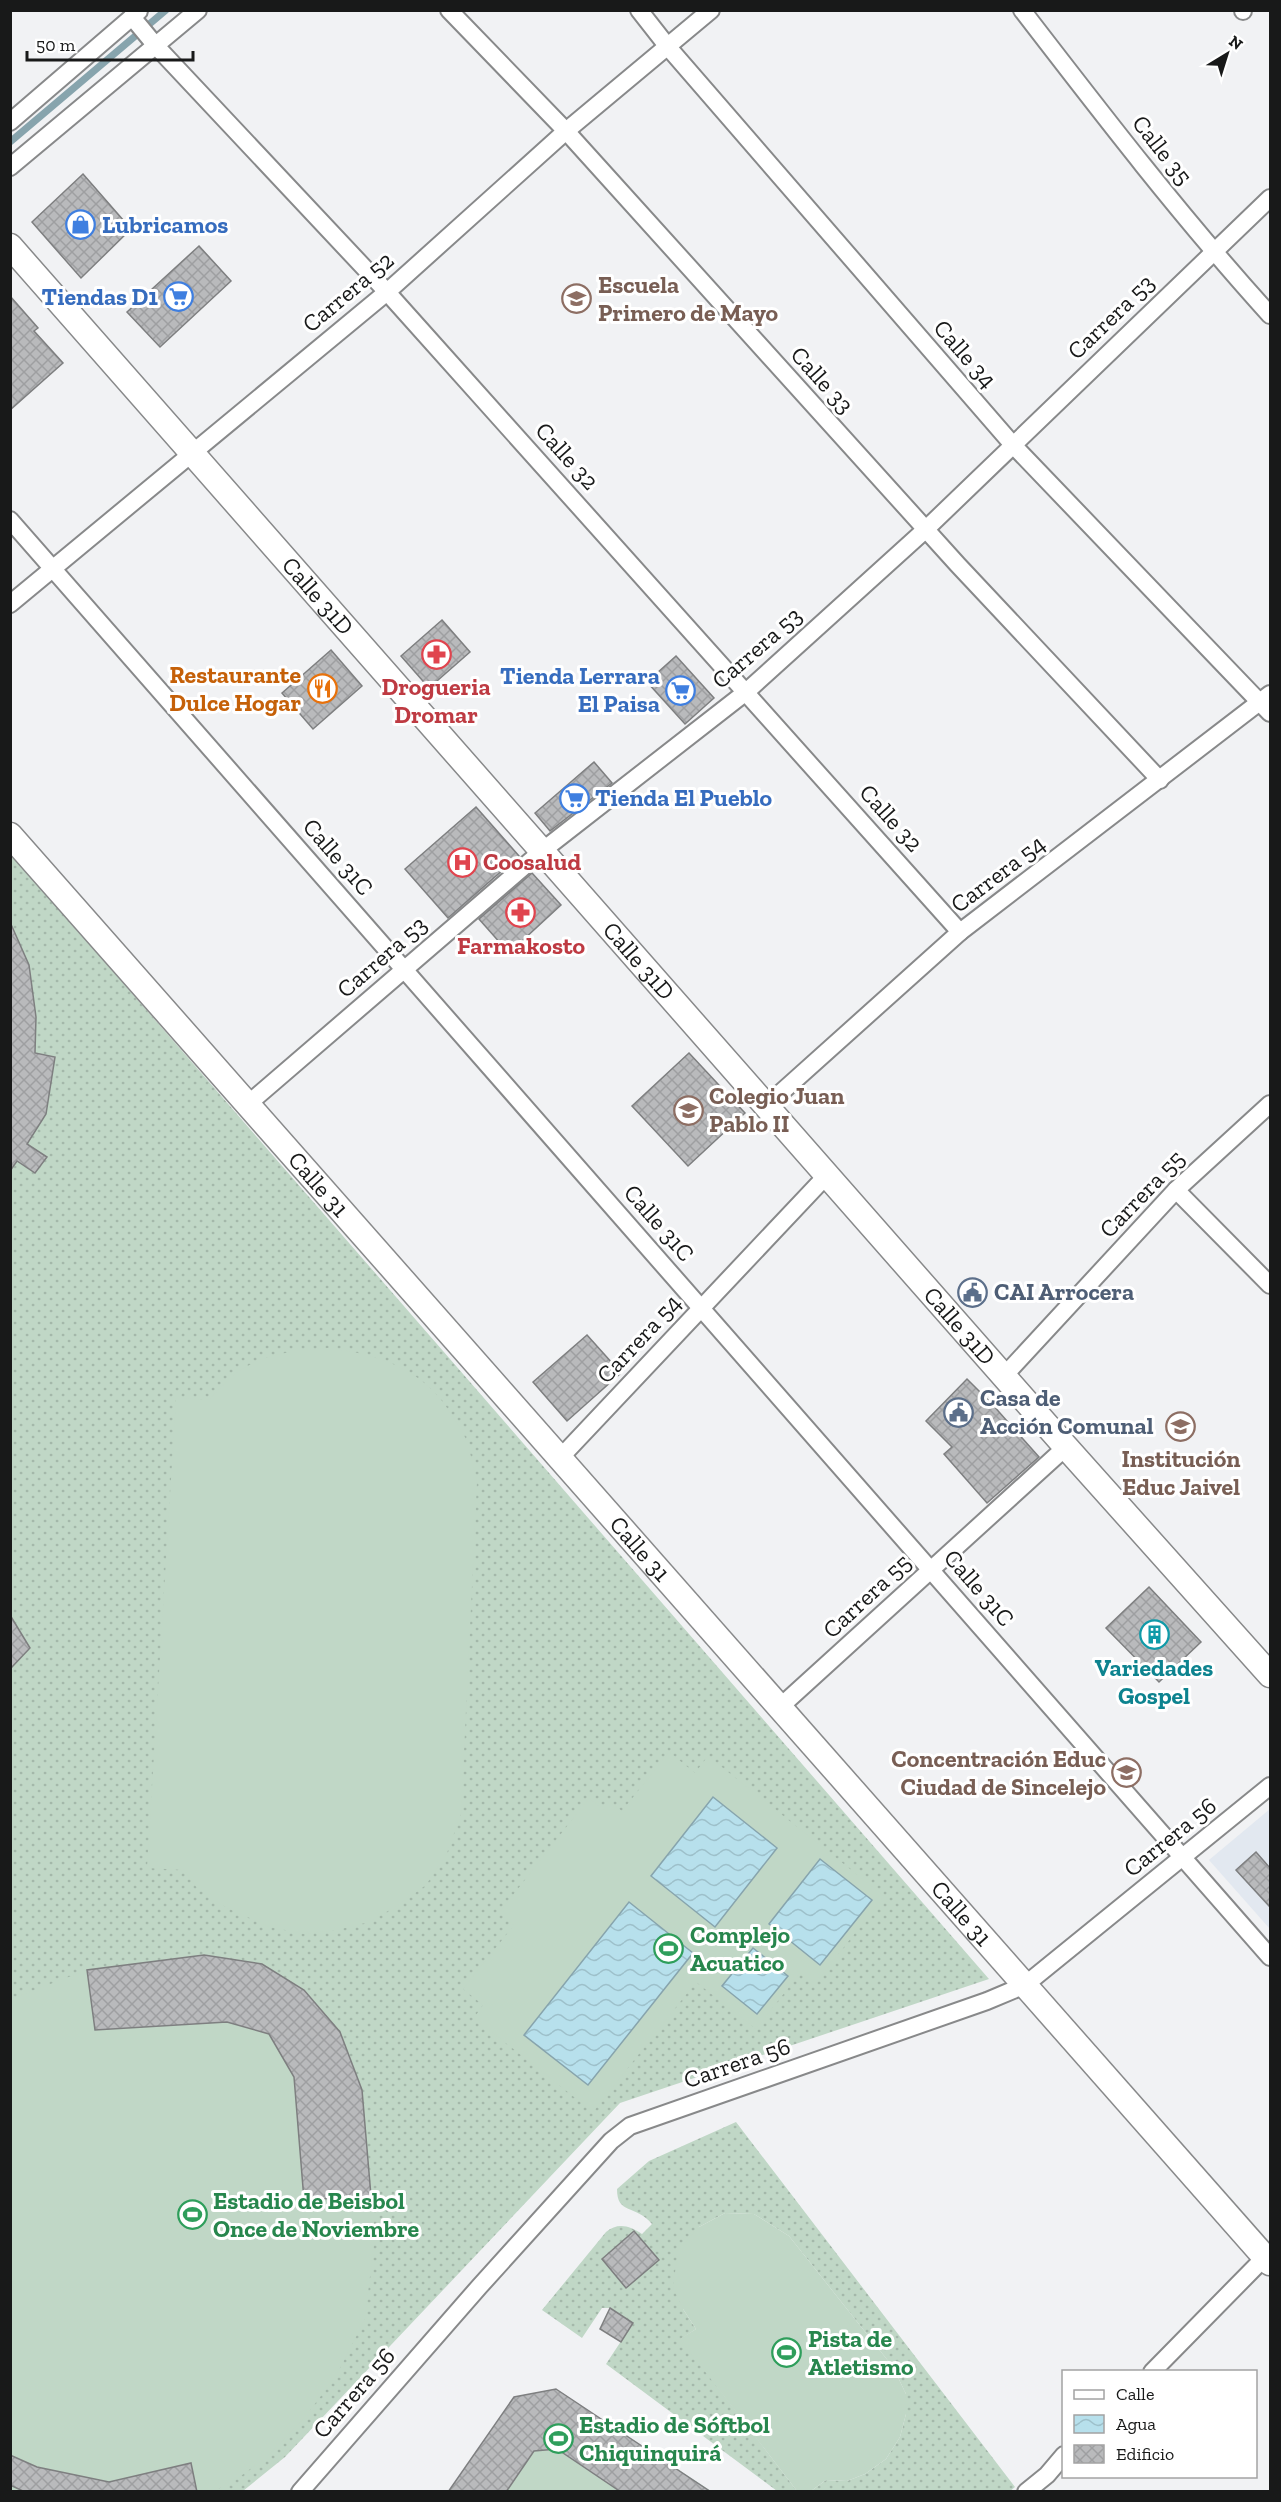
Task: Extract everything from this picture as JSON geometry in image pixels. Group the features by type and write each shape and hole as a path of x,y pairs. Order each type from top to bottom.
{"street":[{"path":"10,167 153,43 198,10"},
{"name":"Calle 33","path":"449,10 566,131 926,530 1160,780"},
{"name":"Calle 34","path":"639,10 668,47 1012,445 1268,703"},
{"name":"Carrera 52","path":"10,604 387,292 566,131 711,10"},
{"name":"Calle 35","path":"1022,10 1213,252 1270,315"},
{"path":"10,122 136,17"},
{"name":"Calle 32","path":"136,17 153,43 387,292 960,932"},
{"name":"Carrera 53","path":"248,1104 542,851 746,692 926,530 1270,198"},
{"name":"Calle 31D","path":"10,246 1066,1447 1270,1675"},
{"name":"Calle 31C","path":"10,520 1270,1957"},
{"name":"Carrera 54","path":"766,1106 960,932 1160,780 1268,703"},
{"name":"Calle 31","path":"10,835 1268,2260"},
{"name":"Carrera 55","path":"1004,1376 1176,1190 1270,1104"},
{"name":"Carrera 54","path":"560,1458 827,1175"},
{"path":"1176,1190 1270,1285"},
{"name":"Carrera 55","path":"780,1707 1066,1447"},
{"name":"Carrera 56","path":"300,2492 494,2269 611,2141 630,2126 987,2001 1025,1985 1270,1786"},
{"path":"1154,2370 1268,2260"},
{"path":"1026,2492 1047,2475 1062,2457"}],"shaded area":[{"path":"1270,1809 1270,1929 1209,1860"}],"green space":[{"path":"10,853 989,1979 620,2103 285,2457 243,2491 11,2491"},
{"path":"328,1348 383,1360 400,1367 429,1387 442,1401 464,1435 477,1482 461,1814 447,1853 426,1885 369,1922 337,1930 305,1934 270,1927 227,1908 197,1888 184,1870 147,1868 176,1398 209,1400 230,1379 254,1363 290,1352"},
{"name":"Complejo Acuatico","path":"669,1752 695,1773 708,1756 884,1896 815,1984 800,1973 756,2029 696,1982 593,2112 474,2018 483,2005 463,1989 514,1925 499,1913 589,1798 604,1810 610,1802 622,1811"},
{"name":"Estadio de Beisbol Once de Noviembre","path":"204,1955 262,1964 304,1990 340,2032 362,2090 375,2234 365,2319 336,2376 305,2417 269,2455 234,2481 214,2491 11,2492 11,1999 87,1970"},
{"path":"736,2122 1015,2487 1009,2492 811,2491 826,2480 847,2481 865,2474 886,2459 900,2437 906,2414 906,2394 893,2367 789,2236 754,2214 725,2213 699,2227 683,2309 696,2329 681,2339 797,2491 777,2491 606,2364 633,2323 610,2308 602,2308 582,2338 542,2310 606,2232 615,2227 624,2226 642,2234 652,2224 620,2203 617,2189 649,2161"},
{"name":"Pista de Atletismo","path":"725,2213 754,2214 789,2236 893,2367 906,2394 906,2414 900,2437 886,2459 865,2474 847,2481 826,2480 811,2491 797,2491 680,2339 696,2329 673,2287 678,2250 699,2227"},
{"name":"Estadio de Sóftbol Chiquinquirá","path":"556,2389 711,2491 448,2492 514,2397"}],"water":[{"path":"713,1797 777,1848 715,1927 651,1876"},
{"path":"820,1859 872,1900 820,1965 769,1924"},
{"path":"629,1902 693,1953 588,2085 524,2035"},
{"path":"753,1948 788,1976 757,2014 722,1986"}],"building":[{"name":"Lubricamos","path":"83,174 131,229 81,278 32,222"},
{"name":"Tiendas D1","path":"199,246 231,281 160,347 127,312"},
{"path":"10,296 38,328 34,331 63,363 10,410"},
{"name":"Drogueria Dromar","path":"442,620 470,652 429,688 401,656"},
{"name":"Restaurante Dulce Hogar","path":"331,650 362,686 313,729 282,693"},
{"name":"Tienda Lerrara El Paisa","path":"676,656 714,698 685,724 647,682"},
{"name":"Tienda El Pueblo","path":"594,762 612,783 550,831 535,813"},
{"name":"Coosalud","path":"476,807 519,856 448,918 405,869"},
{"name":"Farmakosto","path":"532,873 561,905 509,953 479,919"},
{"path":"10,922 29,965 36,1017 35,1053 55,1057 46,1114 27,1144 47,1157 35,1173 17,1161 10,1171"},
{"name":"Colegio Juan Pablo II","path":"689,1053 745,1113 688,1166 632,1106"},
{"path":"587,1335 621,1373 567,1421 533,1382"},
{"path":"967,1379 1039,1457 987,1503 944,1454 952,1447 926,1421"},
{"name":"Variedades Gospel","path":"1149,1587 1201,1642 1159,1682 1106,1628"},
{"path":"10,1615 30,1648 10,1669"},
{"path":"1256,1852 1270,1868 1270,1907 1236,1870"},
{"path":"204,1955 262,1964 304,1990 340,2032 362,2090 371,2196 304,2200 294,2077 269,2034 227,2022 95,2030 87,1970"},
{"path":"634,2231 659,2260 626,2288 602,2259"},
{"path":"610,2308 633,2323 621,2342 600,2329"},
{"name":"Estadio de Sóftbol Chiquinquirá","path":"556,2389 711,2492 621,2492 557,2449 534,2451 506,2492 448,2492 514,2397"},
{"path":"10,2455 37,2467 109,2482 191,2463 197,2492 25,2492 10,2485"}],"waterway":[{"path":"10,142 166,10"}],"place":[{"name":"Lubricamos","path":"81,225"},
{"name":"Tiendas D1","path":"179,297"},
{"name":"Escuela Primero de Mayo","path":"577,299"},
{"name":"Drogueria Dromar","path":"436,654"},
{"name":"Restaurante Dulce Hogar","path":"322,689"},
{"name":"Tienda Lerrara El Paisa","path":"681,690"},
{"name":"Tienda El Pueblo","path":"574,798"},
{"name":"Coosalud","path":"462,862"},
{"name":"Farmakosto","path":"521,913"},
{"name":"Colegio Juan Pablo II","path":"688,1110"},
{"name":"CAI Arrocera","path":"973,1292"},
{"name":"Casa de Acción Comunal","path":"959,1412"},
{"name":"Institución Educ Jaivel","path":"1181,1426"},
{"name":"Variedades Gospel","path":"1154,1635"},
{"name":"Concentración Educ Ciudad de Sincelejo","path":"1127,1773"},
{"name":"Complejo Acuatico","path":"669,1949"},
{"name":"Estadio de Beisbol Once de Noviembre","path":"192,2215"},
{"name":"Pista de Atletismo","path":"787,2353"},
{"name":"Estadio de Sóftbol Chiquinquirá","path":"558,2439"}]}
